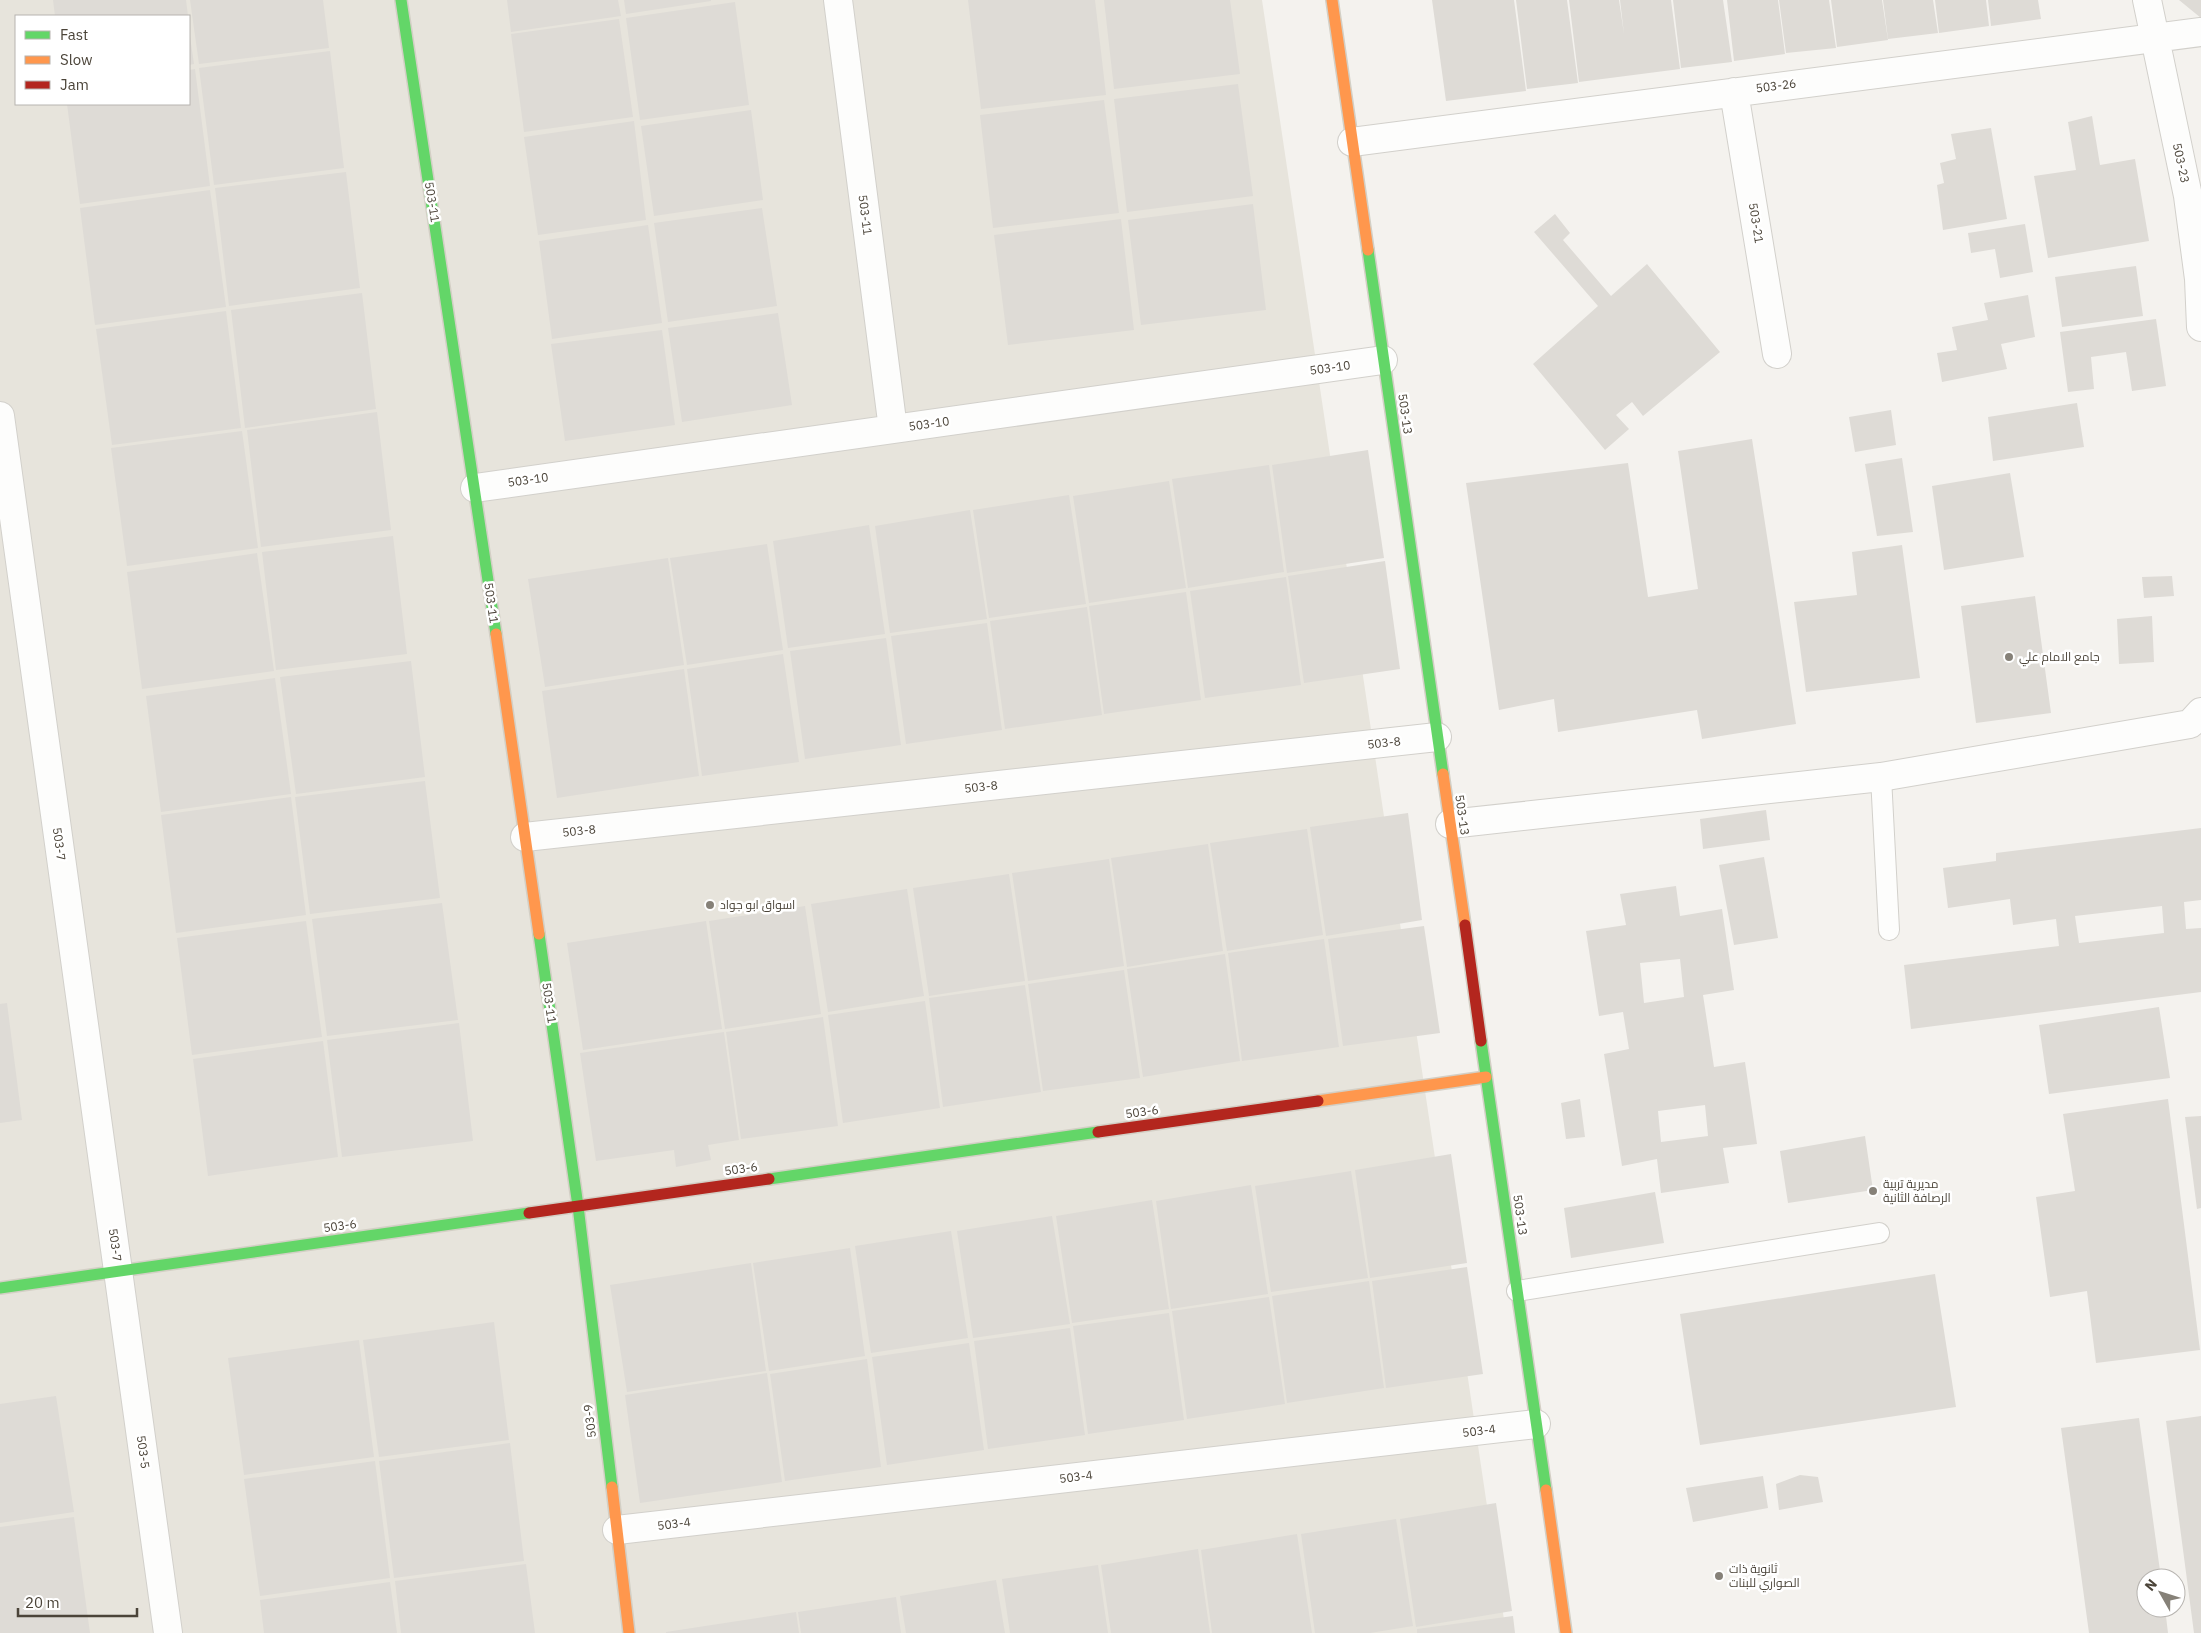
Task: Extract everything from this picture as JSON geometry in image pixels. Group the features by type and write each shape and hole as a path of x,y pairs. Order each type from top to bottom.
{"street":[{"name":"503-11","path":"401,0 475,488 578,1206"},
{"name":"503-11","path":"838,0 893,429"},
{"name":"503-13","path":"1332,0 1566,1633"},
{"name":"503-23","path":"2147,0 2188,196 2198,279 2201,327"},
{"name":"503-26","path":"1352,142 2201,32"},
{"name":"503-21","path":"1734,92 1777,354"},
{"name":"503-10","path":"475,488 1383,360"},
{"name":"503-7","path":"0,416 119,1271"},
{"path":"1450,824 1881,777 2190,724 2201,712"},
{"name":"503-8","path":"525,837 1437,737"},
{"name":"503-6","path":"0,1288 1486,1076"},
{"name":"503-9","path":"578,1206 629,1633"},
{"name":"503-5","path":"119,1271 168,1633"},
{"name":"503-4","path":"617,1530 1536,1424"}],"lane":[{"path":"1881,777 1889,930"},
{"path":"1517,1291 1879,1233"}],"shaded area":[{"path":"0,0 1262,0 1506,1633 0,1633"}],"building":[{"path":"53,0 186,0 188,15 55,15"},
{"path":"190,0 323,0 329,48 199,64"},
{"path":"507,0 618,0 621,16 511,32"},
{"path":"624,0 711,0 711,1 626,14"},
{"path":"968,0 1095,0 1106,95 981,109"},
{"path":"1104,0 1230,0 1240,74 1114,89"},
{"path":"1432,0 1514,0 1526,91 1446,101"},
{"path":"1516,0 1567,0 1578,83 1527,89"},
{"path":"1569,0 1619,0 1624,34 1620,0 1671,0 1680,69 1579,82"},
{"path":"1673,0 1723,0 1732,62 1681,68"},
{"path":"1727,0 1778,0 1785,54 1734,61"},
{"path":"1779,0 1829,0 1836,48 1786,53"},
{"path":"1831,0 1882,0 1888,40 1837,47"},
{"path":"1883,0 1933,0 1938,33 1888,39"},
{"path":"1935,0 1986,0 1989,26 1939,33"},
{"path":"1988,0 2038,0 2041,19 1991,26"},
{"path":"2179,0 2201,0 2201,18"},
{"path":"735,2 749,105 640,120 626,18"},
{"path":"619,19 633,117 524,132 511,34"},
{"path":"190,37 194,64 190,65"},
{"path":"330,51 344,168 214,185 199,68"},
{"path":"195,69 210,186 80,204 67,105 190,105 190,70"},
{"path":"1238,84 1253,196 1127,212 1114,99"},
{"path":"1104,100 1119,213 993,228 980,115"},
{"path":"751,110 763,200 654,216 641,126"},
{"path":"2092,116 2100,165 2135,159 2149,241 2048,258 2034,176 2076,170 2068,122"},
{"path":"634,121 646,220 538,235 524,137"},
{"path":"1991,128 2007,219 1943,230 1937,185 1944,183 1940,163 1956,159 1951,134"},
{"path":"346,172 360,288 229,306 215,188"},
{"path":"210,190 226,307 95,325 80,208"},
{"path":"1253,204 1266,310 1141,325 1128,220"},
{"path":"762,208 777,306 668,322 654,223"},
{"path":"1555,214 1570,233 1563,240 1611,296 1647,264 1720,352 1643,416 1632,402 1616,415 1629,429 1605,450 1533,364 1598,306 1534,232"},
{"path":"1121,219 1134,330 1008,345 994,235"},
{"path":"2025,224 2033,272 2000,278 1995,249 1971,253 1968,233"},
{"path":"648,225 662,323 552,339 539,241"},
{"path":"2136,266 2143,316 2062,327 2055,277"},
{"path":"362,293 376,409 245,428 231,310"},
{"path":"2028,295 2035,337 2001,344 2007,369 1942,382 1937,353 1957,350 1952,327 1988,320 1984,303"},
{"path":"226,311 241,428 112,445 96,329"},
{"path":"778,313 792,405 682,422 668,328"},
{"path":"2156,319 2166,386 2132,391 2126,352 2091,357 2094,389 2068,392 2060,332"},
{"path":"662,330 675,425 565,441 551,344"},
{"path":"2077,403 2084,447 1993,461 1988,417"},
{"path":"1891,410 1896,445 1855,452 1849,417"},
{"path":"377,412 391,530 261,547 247,430"},
{"path":"242,431 258,548 127,566 111,448"},
{"path":"1752,439 1796,724 1702,739 1697,710 1558,732 1554,699 1499,710 1466,483 1628,463 1648,597 1698,589 1678,451"},
{"path":"1368,450 1384,558 1287,573 1272,465"},
{"path":"1902,458 1913,532 1877,536 1865,464"},
{"path":"1269,465 1284,572 1188,588 1172,479"},
{"path":"2010,473 2024,557 1944,570 1932,486"},
{"path":"1169,481 1186,588 1089,603 1073,496"},
{"path":"1069,495 1086,604 989,618 973,510"},
{"path":"970,510 987,619 890,633 875,526"},
{"path":"869,525 885,634 788,648 773,541"},
{"path":"393,536 407,654 276,670 262,552"},
{"path":"767,544 783,650 687,665 670,558"},
{"path":"1902,545 1920,678 1806,692 1794,602 1857,595 1852,552"},
{"path":"257,553 274,671 142,689 127,572"},
{"path":"668,558 684,665 545,687 528,579"},
{"path":"1385,561 1400,669 1304,683 1288,576"},
{"path":"2172,576 2174,596 2144,598 2142,577"},
{"path":"1286,577 1301,685 1205,698 1190,591"},
{"path":"1186,592 1201,700 1104,714 1089,606"},
{"path":"2035,596 2051,713 1976,723 1961,606"},
{"path":"1087,607 1102,715 1005,729 990,621"},
{"path":"2152,616 2154,662 2119,664 2117,619"},
{"path":"987,623 1002,730 906,744 891,636"},
{"path":"886,638 901,745 805,759 790,651"},
{"path":"783,654 799,762 702,776 687,669"},
{"path":"411,661 425,777 296,794 280,677"},
{"path":"684,669 699,776 557,798 542,691"},
{"path":"275,678 291,794 161,812 146,696"},
{"path":"425,781 440,898 310,914 295,797"},
{"path":"291,797 306,915 176,933 161,815"},
{"path":"1766,810 1770,840 1703,849 1700,819"},
{"path":"1408,813 1422,920 1326,936 1310,827"},
{"path":"2201,828 2201,900 2184,902 2186,929 2201,928 2201,992 1911,1029 1904,965 2059,946 2056,919 2013,925 2010,899 1948,908 1943,868 1996,861 1996,853","holes":["2162,906 2164,933 2079,943 2075,916"]},
{"path":"1307,829 1323,935 1227,951 1210,843"},
{"path":"1208,844 1223,951 1127,967 1111,858"},
{"path":"1764,857 1778,938 1734,945 1719,865"},
{"path":"1109,859 1124,966 1028,981 1012,873"},
{"path":"1009,874 1025,981 929,996 913,888"},
{"path":"1676,886 1680,916 1722,909 1734,990 1703,995 1714,1067 1745,1062 1757,1144 1723,1148 1729,1183 1661,1193 1657,1159 1622,1166 1604,1054 1629,1049 1623,1012 1599,1016 1586,931 1626,925 1620,894","holes":["1680,959 1684,997 1644,1003 1640,963","1705,1105 1708,1136 1661,1142 1658,1111"]},
{"path":"907,889 924,996 828,1012 811,904"},
{"path":"442,903 458,1020 327,1036 312,919"},
{"path":"805,906 821,1014 725,1029 709,921"},
{"path":"306,921 322,1037 192,1055 177,938"},
{"path":"706,921 722,1029 583,1050 567,943"},
{"path":"1424,926 1440,1033 1343,1046 1328,939"},
{"path":"1324,939 1339,1047 1242,1061 1228,953"},
{"path":"1225,954 1240,1061 1143,1077 1127,969"},
{"path":"1124,970 1140,1078 1043,1091 1028,984"},
{"path":"1025,985 1041,1092 943,1107 929,998"},
{"path":"925,1001 940,1108 843,1123 828,1015"},
{"path":"7,1003 22,1120 0,1123 0,1004"},
{"path":"2159,1007 2170,1078 2049,1094 2039,1025"},
{"path":"823,1017 838,1126 741,1139 726,1032"},
{"path":"459,1023 473,1141 342,1157 327,1040"},
{"path":"724,1032 739,1140 708,1145 711,1160 676,1167 674,1150 596,1161 580,1053"},
{"path":"323,1041 338,1157 208,1176 193,1059"},
{"path":"1580,1099 1585,1137 1566,1139 1561,1103"},
{"path":"2168,1099 2200,1350 2096,1363 2087,1291 2050,1297 2036,1197 2075,1191 2063,1114"},
{"path":"2201,1116 2201,1208 2197,1209 2185,1117"},
{"path":"1865,1136 1873,1190 1788,1203 1780,1151"},
{"path":"1451,1154 1467,1263 1370,1278 1355,1170"},
{"path":"1351,1171 1368,1278 1271,1292 1255,1186"},
{"path":"1251,1185 1268,1294 1171,1309 1156,1201"},
{"path":"1655,1192 1664,1243 1571,1258 1564,1208"},
{"path":"1152,1200 1169,1309 1072,1323 1056,1216"},
{"path":"1052,1216 1070,1324 973,1338 957,1231"},
{"path":"951,1231 968,1338 871,1353 855,1246"},
{"path":"850,1248 865,1356 769,1371 753,1263"},
{"path":"751,1263 766,1371 627,1392 610,1285"},
{"path":"1467,1267 1483,1374 1386,1388 1372,1281"},
{"path":"1935,1274 1956,1407 1700,1445 1680,1314"},
{"path":"1369,1281 1384,1388 1287,1403 1272,1296"},
{"path":"1269,1297 1285,1404 1187,1419 1172,1311"},
{"path":"1169,1313 1184,1420 1088,1434 1073,1326"},
{"path":"494,1322 509,1440 379,1457 363,1340"},
{"path":"1070,1328 1085,1435 988,1449 974,1341"},
{"path":"359,1340 374,1457 244,1475 228,1358"},
{"path":"969,1343 984,1450 887,1465 872,1357"},
{"path":"867,1359 881,1467 785,1481 770,1374"},
{"path":"767,1373 782,1482 640,1503 625,1395"},
{"path":"56,1396 74,1512 0,1523 0,1404"},
{"path":"2201,1416 2201,1633 2194,1633 2166,1421"},
{"path":"2139,1418 2160,1568 2136,1568 2136,1618 2166,1618 2168,1633 2089,1633 2061,1428"},
{"path":"510,1443 524,1561 394,1578 379,1461"},
{"path":"375,1461 390,1578 260,1596 244,1479"},
{"path":"1800,1475 1818,1477 1823,1502 1779,1510 1776,1484"},
{"path":"1763,1476 1768,1508 1693,1522 1686,1488"},
{"path":"1496,1503 1512,1611 1416,1627 1400,1519"},
{"path":"74,1517 90,1633 0,1633 0,1527"},
{"path":"1396,1519 1413,1626 1370,1633 1315,1633 1301,1534"},
{"path":"1297,1534 1312,1633 1212,1633 1201,1550"},
{"path":"1198,1549 1210,1633 1111,1633 1101,1565"},
{"path":"526,1564 535,1633 401,1633 395,1581"},
{"path":"1098,1565 1108,1633 1010,1633 1002,1579"},
{"path":"996,1580 1005,1633 906,1633 900,1596"},
{"path":"390,1582 397,1633 264,1633 260,1600"},
{"path":"896,1597 901,1633 801,1633 798,1612"},
{"path":"796,1612 799,1633 666,1633 666,1632"},
{"path":"1513,1616 1515,1633 1417,1633 1417,1629"}],"traffic: fast":[{"path":"401,0 496,634"},
{"path":"1368,250 1443,774"},
{"path":"539,934 578,1206 612,1487"},
{"path":"1481,1041 1546,1490"},
{"path":"769,1179 1098,1132"},
{"path":"0,1288 529,1213"}],"traffic: slow":[{"path":"1332,0 1368,250"},
{"path":"496,634 539,934"},
{"path":"1443,774 1465,925"},
{"path":"1318,1101 1486,1077"},
{"path":"612,1487 629,1633"},
{"path":"1546,1490 1566,1633"}],"traffic: jam":[{"path":"1465,925 1481,1041"},
{"path":"1098,1132 1318,1101"},
{"path":"529,1213 769,1179"}],"place":[{"name":"جامع الامام علي","path":"2009,657"},
{"name":"اسواق ابو جواد","path":"710,905"},
{"name":"مديرية تربية الرصافة الثانية","path":"1873,1191"},
{"name":"ثانوية ذات الصواري للبنات","path":"1719,1576"}]}
